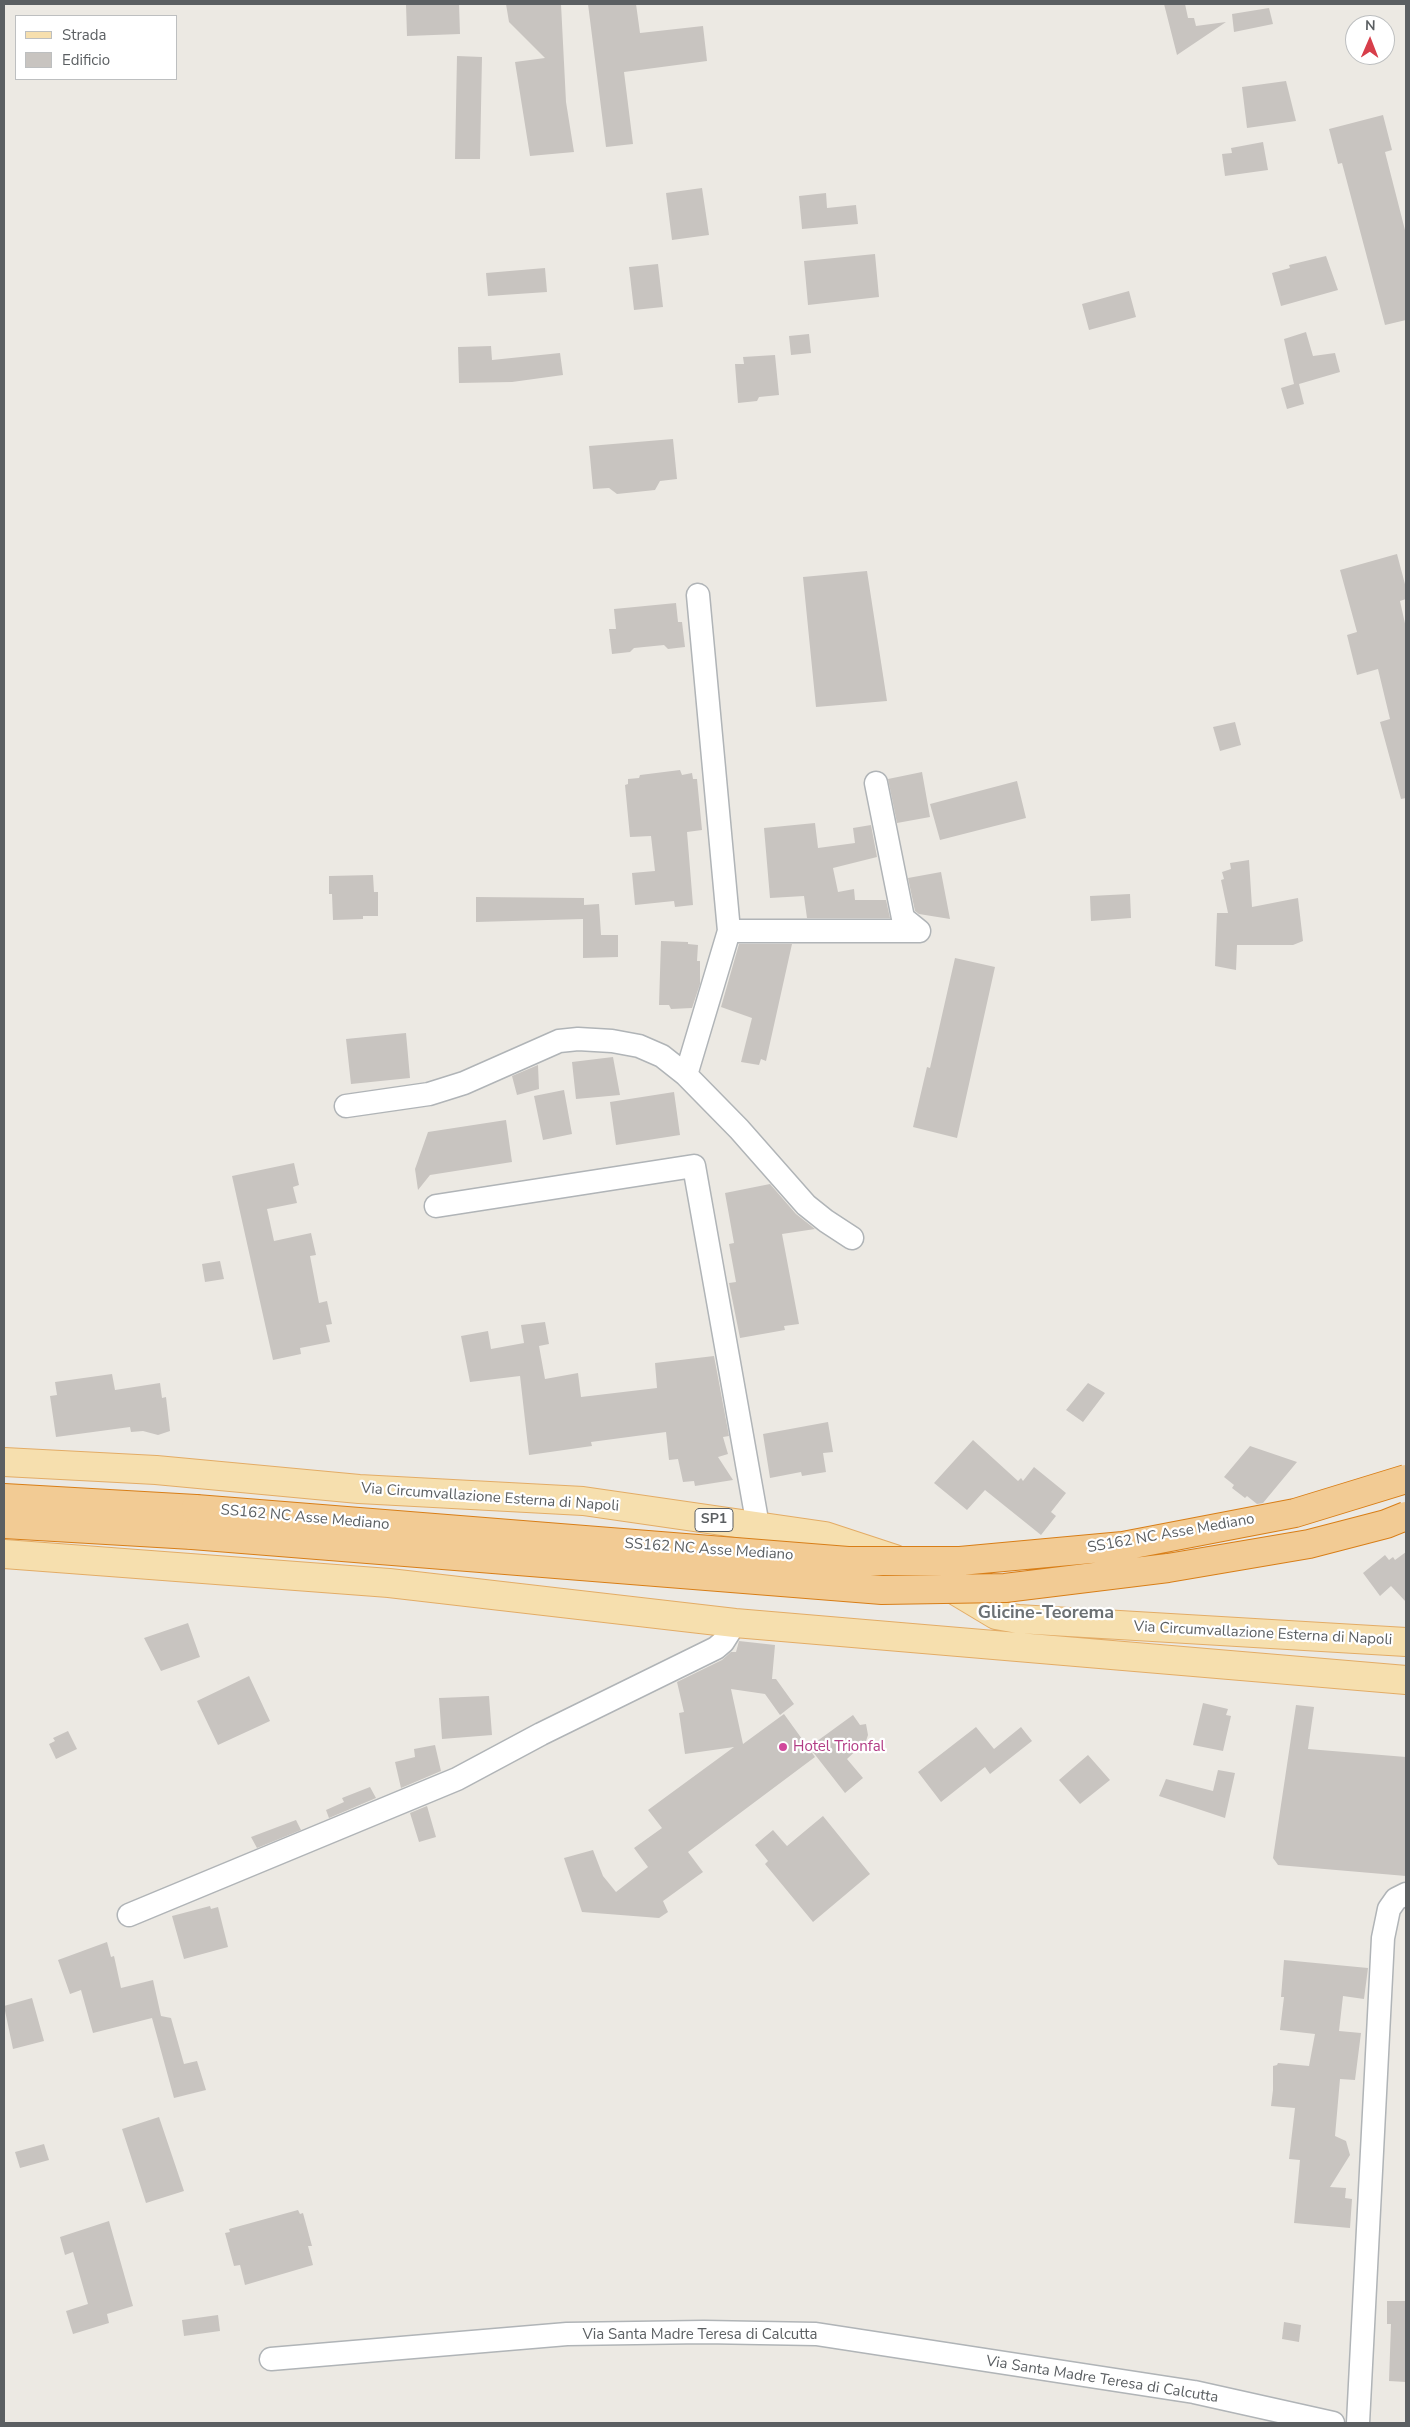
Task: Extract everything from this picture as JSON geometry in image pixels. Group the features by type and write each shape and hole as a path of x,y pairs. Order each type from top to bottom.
{"highway":[{"name":"SS162 NC Asse Mediano","path":"4,1524 194,1522 848,1561 960,1561 1122,1546 1295,1513 1406,1478"},
{"name":"SS162 NC Asse Mediano","path":"4,1498 194,1522 882,1590 1005,1588 1168,1568 1309,1544 1386,1524 1406,1516"}],"main road":[{"name":"Via Circumvallazione Esterna di Napoli","path":"4,1462 156,1470 359,1489 583,1501 825,1536 883,1554 930,1575 996,1615 1018,1619 1406,1642"},
{"name":"Via Circumvallazione Esterna di Napoli","path":"4,1554 389,1583 734,1623 1406,1680"}],"street":[{"path":"686,1075 729,931 698,595"},
{"path":"729,931 919,931 903,918 876,782"},
{"path":"346,1106 429,1094 464,1083 559,1041 578,1039 612,1041 639,1046 662,1056 686,1075 740,1129 806,1204 826,1221 852,1238"},
{"path":"436,1206 694,1166 758,1526"},
{"path":"129,1915 457,1779 541,1734 716,1648 723,1642 734,1623"},
{"path":"1358,2423 1383,1938 1389,1909 1396,1899 1406,1894"},
{"name":"Via Santa Madre Teresa di Calcutta","path":"271,2359 567,2334 704,2332 816,2334 1194,2392 1333,2423"}],"building":[{"path":"406,4 459,4 460,34 407,36"},
{"path":"506,4 561,4 566,102 574,152 530,156 515,62 545,58 509,22"},
{"path":"588,4 636,4 640,33 703,26 707,61 624,72 633,144 606,147"},
{"path":"1164,4 1185,4 1188,18 1194,18 1196,26 1226,22 1177,55"},
{"path":"1269,8 1273,24 1234,32 1232,14"},
{"path":"457,56 482,57 480,159 455,159"},
{"path":"1286,81 1296,121 1247,128 1242,87"},
{"path":"1383,115 1392,150 1385,152 1406,234 1406,320 1385,325 1342,163 1338,164 1329,129"},
{"path":"1263,142 1268,170 1225,176 1222,154 1232,153 1231,148"},
{"path":"702,188 709,235 672,240 666,193"},
{"path":"826,193 827,208 856,205 858,224 802,229 799,196"},
{"path":"875,254 879,297 808,305 804,261"},
{"path":"1326,256 1338,290 1281,306 1272,273 1290,268 1289,265"},
{"path":"658,264 663,307 634,310 629,267"},
{"path":"545,268 547,292 488,296 486,273"},
{"path":"1129,291 1136,317 1089,330 1082,304"},
{"path":"1306,332 1313,356 1335,353 1340,372 1299,384 1304,404 1287,409 1281,388 1294,384 1284,339"},
{"path":"809,334 811,353 791,355 789,336"},
{"path":"491,346 492,360 560,353 563,375 512,382 459,383 458,347"},
{"path":"775,355 779,395 759,397 757,401 738,403 735,364 744,364 743,357"},
{"path":"673,439 677,479 660,481 655,490 617,494 609,488 593,489 589,446"},
{"path":"1397,554 1406,588 1406,599 1400,601 1406,628 1406,798 1401,799 1380,722 1390,719 1378,669 1357,675 1347,635 1357,632 1340,570"},
{"path":"867,571 887,701 816,707 803,577"},
{"path":"676,603 678,622 682,622 685,647 668,649 664,645 634,648 630,652 612,654 609,629 616,629 614,609"},
{"path":"1235,722 1241,745 1220,751 1213,727"},
{"path":"680,770 682,775 692,773 693,779 697,779 702,830 687,832 693,905 675,907 674,901 635,905 632,873 655,871 651,836 630,837 625,785 628,784 628,779 639,778 640,775"},
{"path":"922,772 930,817 897,823 888,779"},
{"path":"1017,781 1026,818 940,840 930,804"},
{"path":"815,823 818,848 855,843 853,828 871,825 877,857 833,868 838,892 854,889 855,900 886,900 890,918 807,918 804,896 770,898 764,828"},
{"path":"1249,860 1252,907 1298,898 1303,941 1293,945 1237,945 1236,970 1215,966 1217,913 1228,913 1221,880 1224,879 1222,872 1231,869 1230,863"},
{"path":"941,872 950,919 919,914 915,911 908,878"},
{"path":"373,875 374,892 378,892 378,916 363,916 363,919 333,920 332,894 329,894 329,876"},
{"path":"1130,894 1131,918 1091,921 1090,896"},
{"path":"476,897 584,898 584,905 599,904 601,935 618,935 618,957 583,958 583,919 476,922"},
{"path":"661,941 688,942 688,944 698,945 697,961 700,961 700,984 692,1008 671,1009 669,1005 659,1005"},
{"path":"739,944 792,944 766,1061 761,1059 759,1065 741,1062 752,1018 721,1007"},
{"path":"955,958 995,967 957,1138 913,1127 927,1067 930,1068"},
{"path":"406,1033 410,1078 351,1084 346,1039"},
{"path":"613,1057 620,1095 576,1099 572,1062"},
{"path":"538,1065 539,1089 517,1095 512,1076"},
{"path":"564,1090 572,1134 543,1140 534,1096"},
{"path":"674,1092 680,1135 616,1145 610,1102"},
{"path":"506,1120 512,1162 430,1175 418,1190 415,1169 428,1132"},
{"path":"294,1163 299,1185 293,1187 297,1203 267,1209 274,1241 311,1233 316,1255 310,1256 319,1303 327,1301 332,1324 326,1325 330,1342 300,1348 301,1354 273,1360 232,1176"},
{"path":"770,1184 796,1214 815,1229 782,1234 799,1324 784,1326 785,1330 740,1338 729,1283 736,1282 729,1244 734,1243 725,1193"},
{"path":"220,1261 224,1279 205,1282 202,1264"},
{"path":"545,1322 549,1344 539,1346 545,1379 578,1373 581,1397 657,1388 655,1363 714,1356 729,1436 723,1437 728,1454 718,1457 733,1480 695,1486 694,1481 683,1482 678,1459 669,1460 666,1432 591,1442 592,1446 529,1455 520,1376 470,1382 461,1336 488,1331 491,1349 524,1343 521,1325"},
{"path":"112,1374 115,1390 160,1383 162,1398 166,1397 170,1431 158,1435 143,1431 131,1432 130,1427 56,1437 50,1396 57,1395 55,1382"},
{"path":"1088,1383 1105,1393 1083,1422 1066,1410"},
{"path":"828,1422 833,1452 823,1453 826,1472 802,1476 801,1472 770,1478 763,1434"},
{"path":"973,1440 1018,1481 1021,1478 1023,1481 1034,1467 1066,1493 1051,1512 1056,1516 1041,1535 985,1490 967,1510 934,1483"},
{"path":"1250,1446 1297,1462 1263,1503 1257,1504 1247,1496 1245,1498 1232,1488 1234,1485 1224,1477"},
{"path":"1406,1552 1406,1602 1391,1586 1380,1596 1363,1573 1385,1555 1389,1560 1393,1557 1395,1560"},
{"path":"188,1623 200,1657 161,1671 144,1638"},
{"path":"739,1641 775,1645 772,1679 776,1679 794,1704 780,1715 765,1694 731,1689 743,1744 784,1714 815,1757 688,1852 703,1872 663,1901 668,1912 659,1918 582,1912 564,1858 593,1850 603,1876 616,1892 648,1867 634,1848 662,1828 648,1810 734,1747 685,1754 679,1713 684,1712 677,1682 722,1660 731,1652 736,1652"},
{"path":"249,1676 270,1721 218,1745 197,1701"},
{"path":"489,1696 492,1735 442,1739 439,1698"},
{"path":"1203,1703 1228,1709 1226,1715 1231,1716 1223,1751 1193,1745"},
{"path":"1296,1705 1314,1707 1308,1749 1406,1757 1406,1876 1278,1865 1273,1858"},
{"path":"853,1715 860,1725 866,1724 868,1735 866,1741 847,1759 863,1778 845,1793 809,1747"},
{"path":"976,1727 994,1749 1021,1727 1032,1741 990,1774 985,1767 941,1802 918,1772"},
{"path":"68,1731 77,1749 56,1759 49,1744 55,1741 53,1738"},
{"path":"435,1745 441,1771 401,1788 395,1762 415,1757 414,1749"},
{"path":"1088,1755 1110,1780 1080,1804 1059,1780"},
{"path":"1218,1770 1235,1773 1225,1818 1159,1796 1166,1779 1213,1791"},
{"path":"370,1787 376,1798 329,1818 326,1810 344,1802 342,1798"},
{"path":"427,1806 436,1837 419,1842 410,1813"},
{"path":"823,1816 870,1874 813,1922 765,1864 768,1861 755,1845 773,1830 787,1846"},
{"path":"296,1820 301,1830 257,1848 251,1837"},
{"path":"210,1906 211,1909 218,1907 228,1947 184,1959 172,1916"},
{"path":"107,1942 111,1957 114,1956 121,1988 153,1980 161,2016 171,2018 184,2064 197,2061 206,2090 174,2098 152,2018 93,2033 81,1990 70,1994 58,1960"},
{"path":"1284,1960 1368,1968 1364,1999 1343,1996 1339,2031 1361,2033 1355,2080 1340,2079 1335,2136 1346,2141 1350,2155 1330,2187 1346,2188 1345,2198 1352,2199 1350,2228 1294,2223 1300,2160 1289,2159 1295,2108 1271,2106 1273,2066 1278,2063 1309,2066 1315,2034 1280,2030 1284,1997 1281,1997"},
{"path":"32,1998 44,2041 13,2049 4,2006"},
{"path":"159,2117 184,2191 146,2203 122,2129"},
{"path":"44,2144 49,2160 20,2168 15,2152"},
{"path":"298,2210 300,2214 303,2213 312,2246 308,2246 313,2265 245,2285 240,2265 234,2266 225,2233 230,2232 229,2229"},
{"path":"109,2221 133,2306 107,2314 109,2323 73,2334 66,2311 88,2304 73,2252 65,2255 60,2237"},
{"path":"1387,2301 1406,2301 1406,2382 1389,2381 1391,2324 1387,2324"},
{"path":"218,2315 220,2331 184,2336 182,2320"},
{"path":"1284,2322 1301,2325 1299,2342 1282,2339"}],"place":[{"name":"Hotel Trionfal","path":"783,1747"}],"district":[{"name":"Glicine-Teorema","path":"1046,1614"}]}
